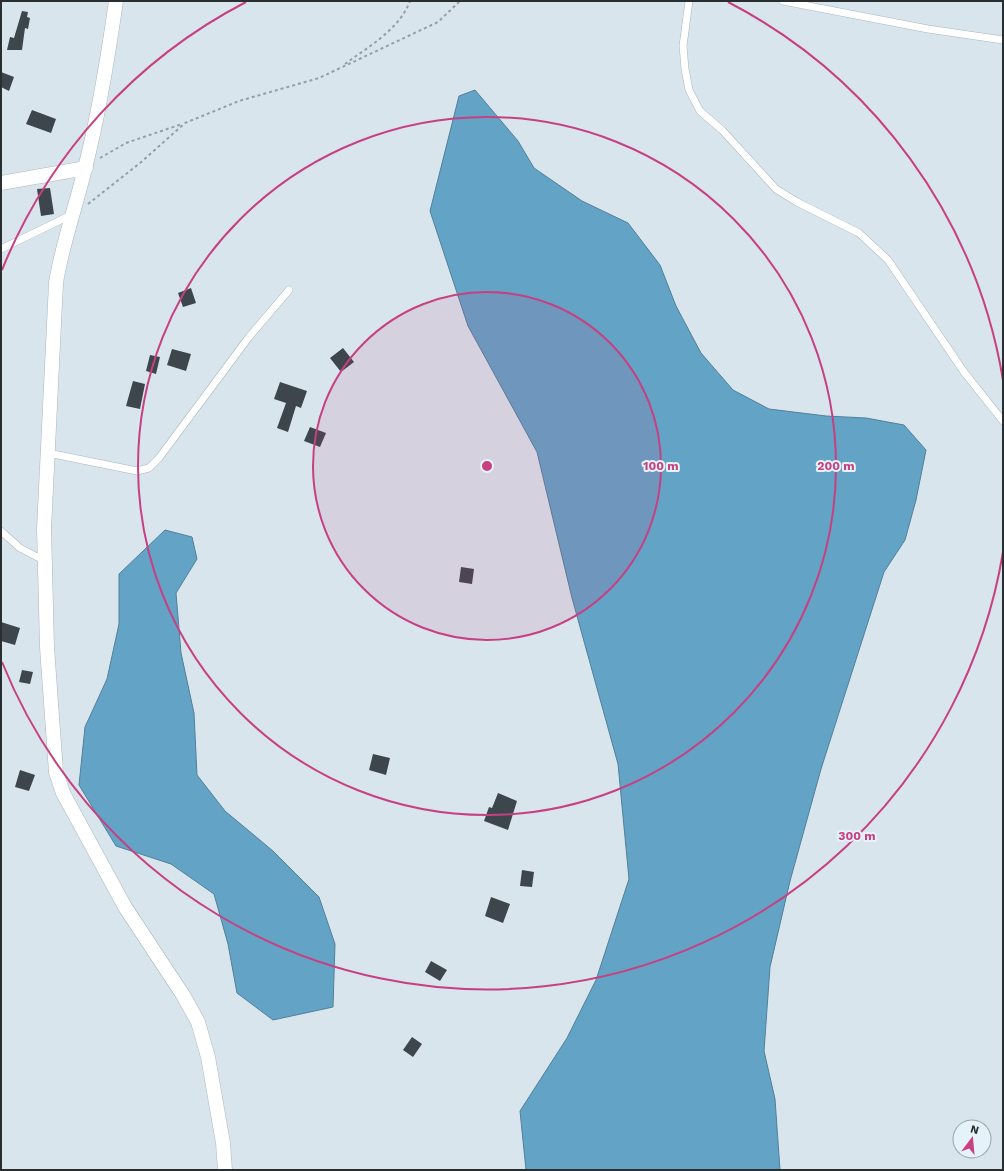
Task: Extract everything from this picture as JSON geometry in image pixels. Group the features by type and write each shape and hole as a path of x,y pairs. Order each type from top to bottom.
{"street":[{"path":"116,1 105,73 86,168 61,255 56,283 44,529 47,647 56,772 63,793 125,907 183,995 198,1022 208,1058 223,1143 225,1170"},
{"path":"1,183 86,168"}],"lane":[{"path":"689,1 683,46 685,69 689,90 700,111 722,130 776,189 797,202 859,233 888,260 964,372 1003,421"},
{"path":"783,1 928,29 1003,40"},
{"path":"1,248 72,215"},
{"path":"48,454 137,471 149,468 159,458 249,337 289,290"},
{"path":"1,531 20,548 45,561"}],"path":[{"path":"340,68 391,30 405,14 410,1"},
{"path":"86,168 126,143 185,123 239,102 319,78 438,22 460,1"},
{"path":"72,215 99,197 185,123"}],"water":[{"path":"475,90 518,141 534,168 582,201 628,223 660,265 676,306 701,353 733,390 769,409 826,416 866,418 904,425 926,450 916,500 905,540 884,572 821,769 790,881 770,967 764,1051 775,1099 780,1170 526,1170 520,1111 567,1038 596,980 629,879 618,764 572,598 537,452 468,326 430,211 459,96"},
{"path":"165,530 192,537 197,559 176,593 181,653 194,713 197,775 225,811 273,851 319,897 335,944 333,1007 273,1020 237,993 228,944 214,894 171,864 116,846 79,785 85,727 107,679 119,624 119,574"}],"building":[{"path":"22,11 28,12 27,17 30,18 28,29 25,28 22,50 7,50 10,37 14,38"},
{"path":"1,72 14,77 9,91 1,87"},
{"path":"32,110 56,119 51,133 26,124"},
{"path":"50,188 54,214 41,216 37,189"},
{"path":"191,288 196,303 183,307 178,293"},
{"path":"343,348 354,362 341,372 330,358"},
{"path":"172,349 191,354 186,371 167,365"},
{"path":"150,355 160,357 156,374 146,371"},
{"path":"133,381 145,384 140,409 126,406"},
{"path":"280,382 307,391 301,408 296,406 288,432 277,428 286,403 274,399"},
{"path":"310,427 326,433 320,447 304,441"},
{"path":"461,567 474,569 472,584 459,582"},
{"path":"1,622 20,628 15,645 1,641"},
{"path":"22,670 33,672 30,684 19,682"},
{"path":"373,754 390,758 386,775 369,770"},
{"path":"20,770 35,775 29,791 15,787"},
{"path":"498,793 517,801 508,830 484,821 489,807 492,808"},
{"path":"522,870 534,872 532,887 520,886"},
{"path":"491,897 510,904 503,923 485,916"},
{"path":"431,961 447,970 440,981 425,972"},
{"path":"412,1037 422,1044 413,1057 403,1050"}]}
